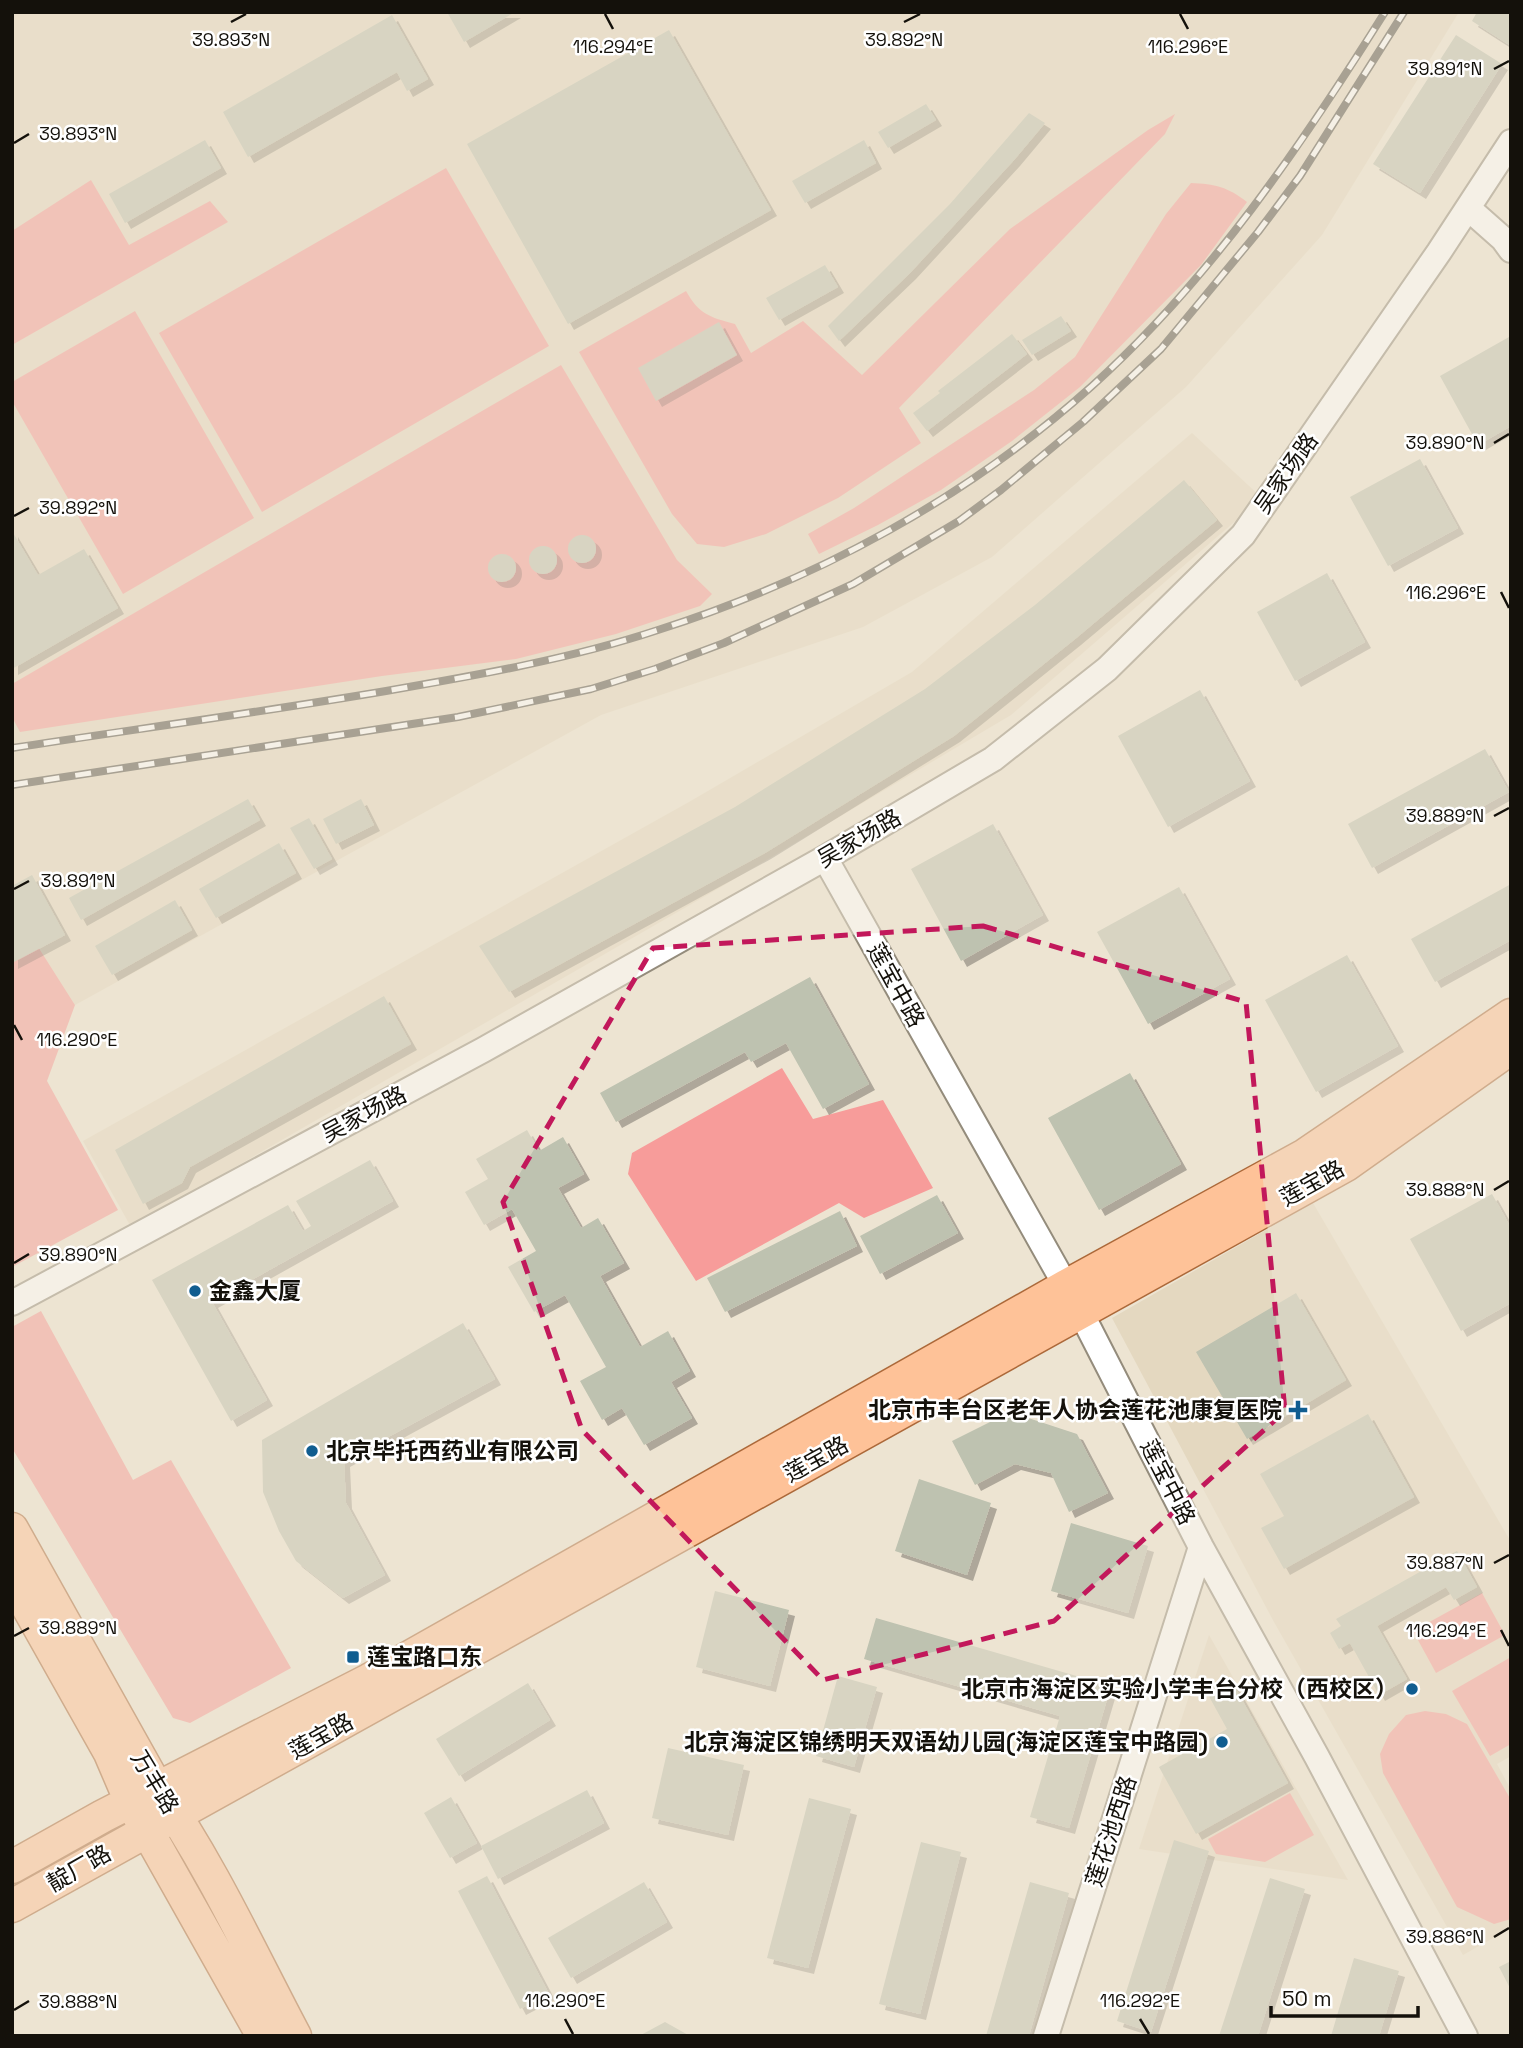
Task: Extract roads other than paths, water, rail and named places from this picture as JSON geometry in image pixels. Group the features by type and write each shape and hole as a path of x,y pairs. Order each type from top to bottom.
{"main road":[{"name":"莲宝路","path":"146,1830 320,1737 1073,1299 1305,1155 1511,1015"},
{"name":"莲宝路","path":"12,1867 144,1795 369,1680 1073,1299 1346,1165 1511,1048"},
{"name":"万丰路","path":"12,1529 144,1795 146,1830 262,2036"},
{"name":"万丰路","path":"12,1579 110,1753 144,1795 176,1815 295,2036"},
{"name":"靛厂路","path":"12,1906 146,1830"}],"street":[{"name":"吴家场路","path":"12,1303 483,1050 825,858 993,759 1107,669 1243,535 1511,142"},
{"path":"1468,208 1511,250"},
{"name":"莲宝中路","path":"825,858 1073,1299 1201,1547 1465,2036"},
{"name":"莲花池西路","path":"1046,2036 1201,1547"}],"railway":[{"path":"12,748 386,691 591,650 658,630 776,586 888,531 942,499 1044,427 1135,345 1176,302 1251,210 1320,112 1385,12"},
{"path":"12,785 458,717 591,689 724,643 853,584 959,521 1001,490 1083,422 1161,349 1258,232 1300,176 1404,12"}],"place":[{"name":"金鑫大厦","path":"195,1291"},
{"name":"北京市丰台区老年人协会莲花池康复医院","path":"1298,1410"},
{"name":"北京毕托西药业有限公司","path":"312,1451"},
{"name":"莲宝路口东","path":"353,1657"},
{"name":"北京市海淀区实验小学丰台分校（西校区）","path":"1412,1689"},
{"name":"北京海淀区锦绣明天双语幼儿园(海淀区莲宝中路园)","path":"1222,1742"}]}
